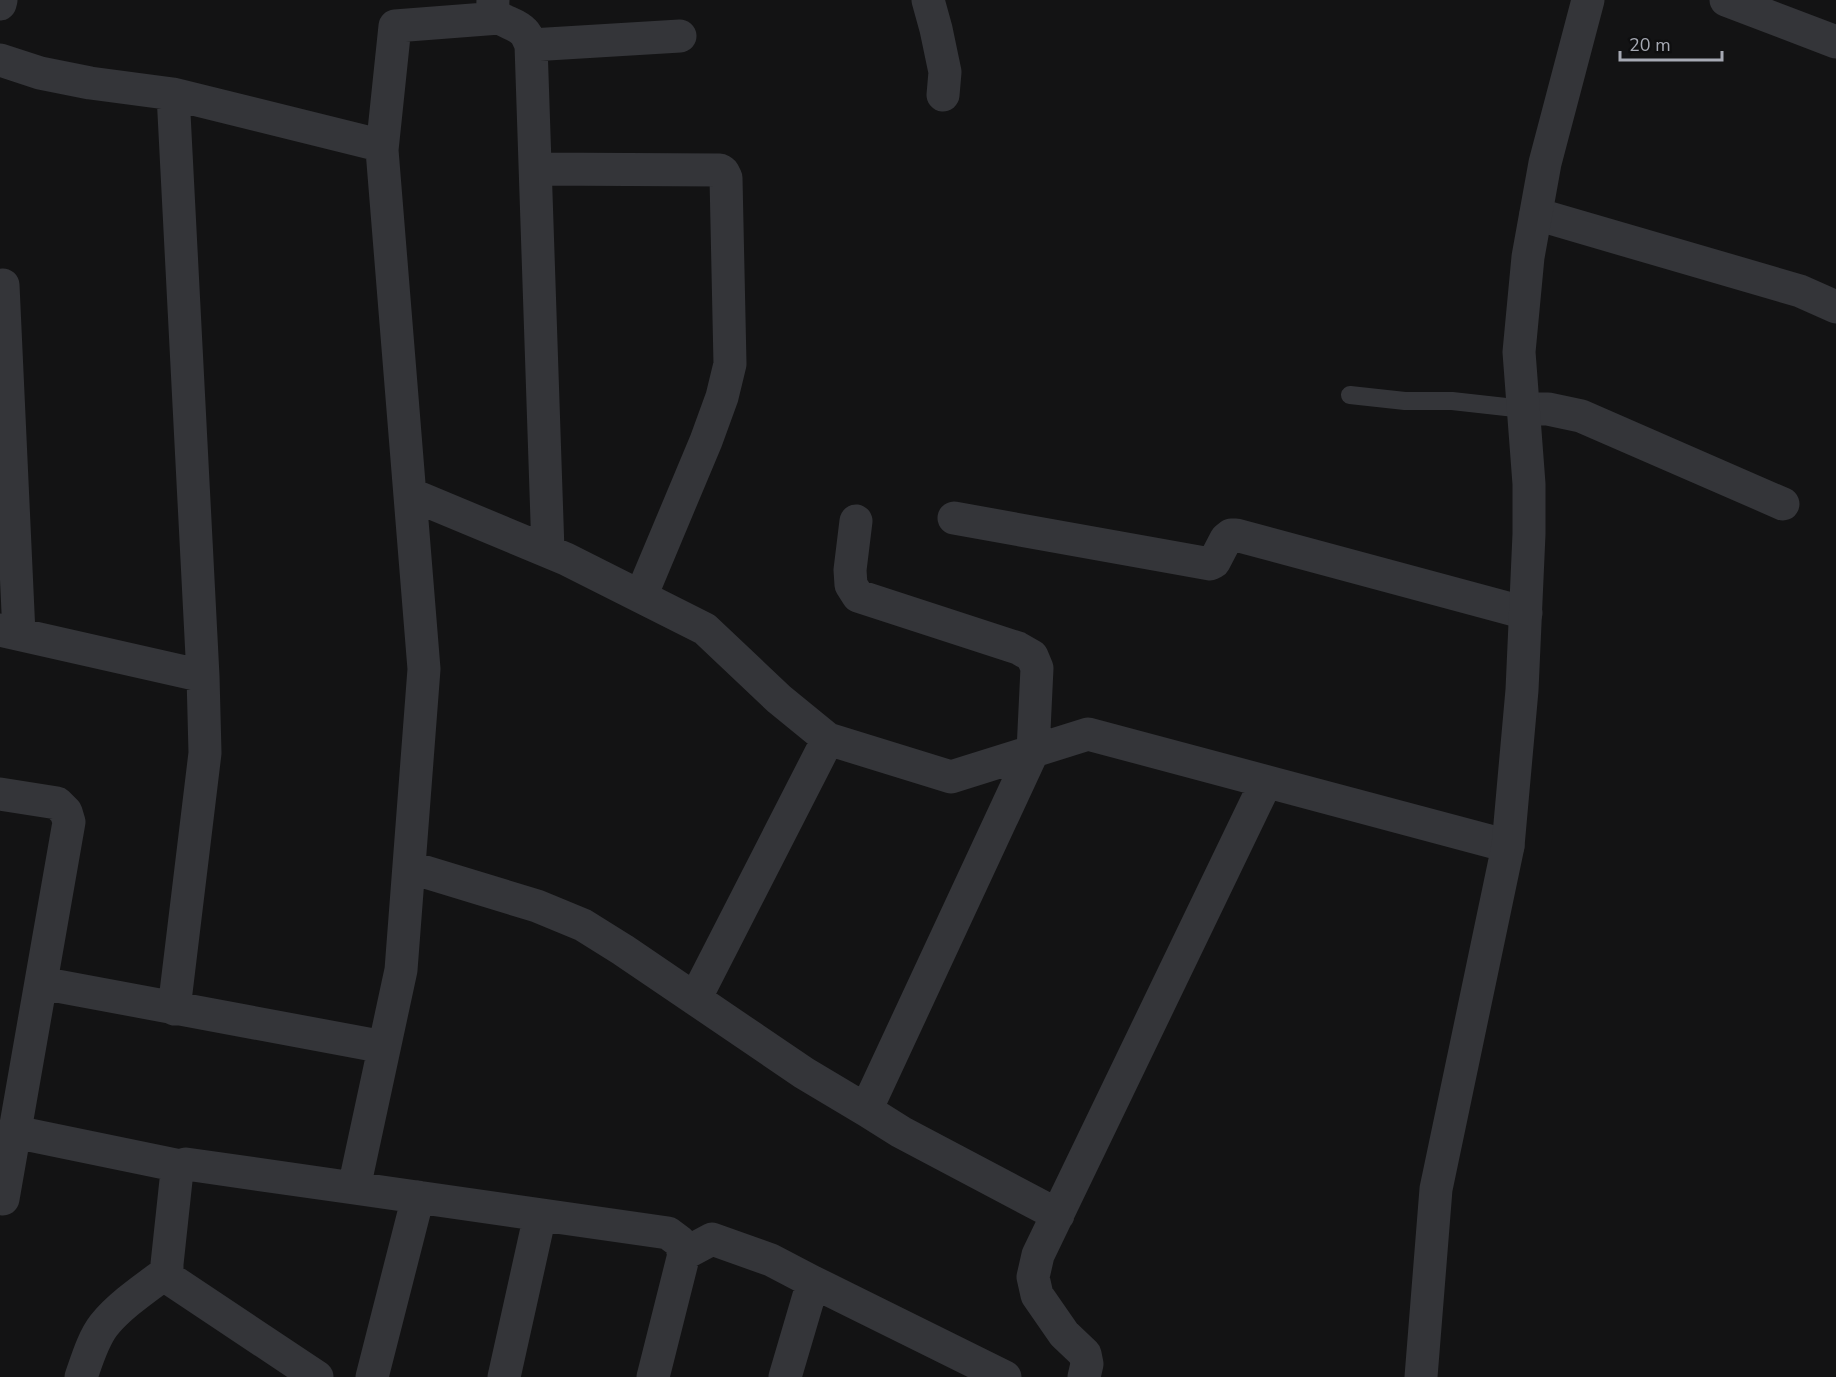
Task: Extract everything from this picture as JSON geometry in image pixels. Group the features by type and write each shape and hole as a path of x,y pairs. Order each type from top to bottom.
{"street":[{"path":"928,0 945,72 944,95"},
{"path":"1421,1377 1436,1189 1508,846 1522,690 1526,613 1529,484 1519,352 1528,257 1545,163 1588,0"},
{"path":"1726,0 1836,42"},
{"path":"354,1188 401,970 424,669 382,150 395,26 496,9 524,32 531,45 548,551"},
{"path":"531,45 680,36"},
{"path":"0,60 40,73 90,83 173,94 375,144 382,150"},
{"path":"173,94 205,753 174,1009"},
{"path":"536,170 720,170 726,178 730,364 722,397 706,441 641,596"},
{"path":"1536,214 1800,291 1836,307"},
{"path":"3,285 10,632 203,676"},
{"path":"1524,409 1548,409 1581,416 1783,504"},
{"path":"410,494 548,551 705,628 779,699 828,739 951,777 1088,734 1508,846"},
{"path":"954,518 1210,564 1214,562 1226,539 1231,535 1236,535 1526,613"},
{"path":"856,521 850,570 851,585 858,596 1018,648 1032,656 1036,668 1033,751 866,1110"},
{"path":"695,999 828,739"},
{"path":"1084,1377 1087,1364 1084,1354 1064,1334 1036,1295 1033,1277 1038,1255 1266,782"},
{"path":"0,794 57,803 66,812 69,822 3,1199"},
{"path":"409,867 537,906 583,924 804,1073 901,1132 1058,1215"},
{"path":"41,983 384,1047"},
{"path":"15,1132 180,1166 186,1164 668,1233 680,1242 684,1254 653,1377"},
{"path":"180,1166 177,1171 167,1272 170,1280 317,1377"},
{"path":"372,1377 418,1197"},
{"path":"504,1377 540,1215"},
{"path":"684,1254 712,1239 771,1260 1005,1377"},
{"path":"81,1377 89,1354 104,1325 136,1294 167,1272"},
{"path":"785,1377 813,1282"}],"lane":[{"path":"1350,395 1405,401 1452,401 1524,409"}]}
